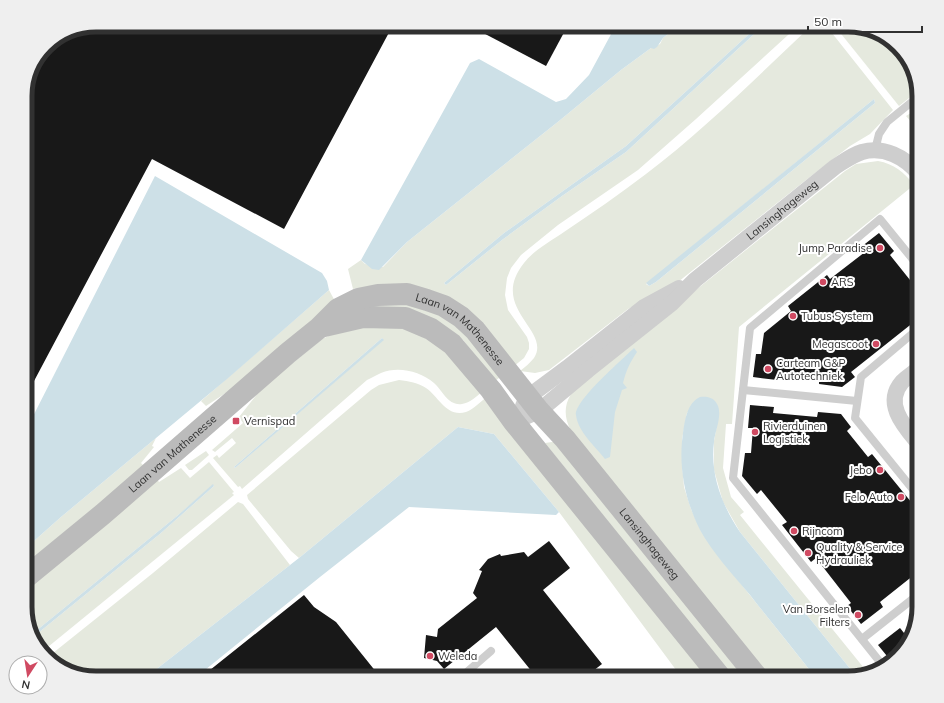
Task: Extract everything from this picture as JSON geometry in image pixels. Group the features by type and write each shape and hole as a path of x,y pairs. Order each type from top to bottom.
{"street":[{"name":"Lansinghageweg","path":"514,422 534,404 567,368 644,307 695,280 834,167 857,154 875,150 893,154 912,166"},
{"name":"Laan van Mathenesse","path":"32,572 103,514 288,353 319,328 338,309 358,299 378,295 407,294 444,306 461,317 475,330 534,404"},
{"name":"Laan van Mathenesse","path":"319,328 363,316 405,318 431,330 452,344 491,390 514,422"},
{"path":"912,374 902,382 895,394 895,408 902,423 912,435"},
{"name":"Lansinghageweg","path":"534,404 565,439 752,671"},
{"path":"514,422 716,671"}],"lane":[{"path":"875,150 879,134 887,122 912,102"},
{"path":"880,662 732,478 750,328 880,219 912,258"},
{"path":"912,334 861,377 855,418 912,488"},
{"path":"743,390 858,400"},
{"path":"862,639 912,600"},
{"path":"468,671 491,651"}],"shaded area":[{"path":"612,32 670,32 663,38 657,47 654,49 651,48 621,70 407,242 379,270 372,269 361,260 470,63 479,59 556,102 566,99 589,75"},
{"path":"670,32 751,32 626,146 504,233 444,283 446,285 502,240 626,152 756,32 791,32 638,170 558,225 521,255 511,268 507,278 505,295 508,310 527,337 529,349 524,358 513,367 474,320 357,288 353,289 348,269 361,260 365,264 383,267 407,242 621,70 651,48 660,44 663,38"},
{"path":"751,32 756,32 626,152 502,240 446,285 444,283 504,233 626,146"},
{"path":"805,32 831,32 893,110 870,134 850,146 678,282 628,309 549,370 535,373 520,371 534,358 537,348 535,338 516,305 513,293 515,279 528,258 616,196 668,157 751,83","holes":["874,99 875,103 656,282 649,286 646,284"]},
{"path":"840,32 869,35 887,45 901,60 909,75 912,96 899,106"},
{"path":"874,99 875,103 656,282 649,286 646,283"},
{"path":"912,112 912,123 906,116"},
{"path":"878,161 889,164 906,176 912,183 912,187 739,327 732,424 726,424 723,468 731,497 744,512 740,515 865,669 852,671 740,532 723,502 714,470 714,441 719,414 713,400 704,397 687,413 682,439 684,487 691,509 701,531 721,559 810,671 763,671 571,431 566,416 567,403 573,391 583,380 845,171 856,164"},
{"path":"155,176 322,273 327,281 329,290 227,379 32,543 32,418"},
{"path":"329,290 336,303 244,381 206,406 201,401"},
{"path":"413,303 442,313 472,336 503,375 495,381 463,340 361,305"},
{"path":"374,325 410,329 442,345 483,391 468,402 457,404 449,400 434,383 422,375 402,370 381,373 367,380 242,489 240,486 238,487 213,458 217,455 219,458 236,443 232,438 215,452 212,450 243,423 239,417 262,388 322,339 337,332","holes":["382,338 383,340 235,468 234,467"]},
{"path":"382,338 384,340 235,468 234,467"},
{"path":"634,348 637,352 628,367 623,383 627,388 622,390 615,412 610,457 605,459 583,433 577,421 577,409 590,391"},
{"path":"399,380 413,382 426,388 448,409 459,413 469,411 488,396 709,671 677,671 559,512 494,434 458,427 299,558 291,551 248,499 247,495 371,390 379,385"},
{"path":"700,397 711,398 718,406 719,415 713,454 714,466 719,489 734,522 740,532 852,671 810,671 730,572 700,530 690,507 684,483 681,458 683,433 687,412 692,403"},
{"path":"458,427 494,434 559,512 556,515 409,507 320,577 205,671 154,671 299,558"},
{"path":"156,438 152,446 154,447 141,463 144,466 32,562 32,543"},
{"path":"559,441 739,671 727,671 545,443"},
{"path":"206,451 209,455 192,470 189,470 185,465"},
{"path":"209,462 234,492 232,493 234,495 47,648 38,633 161,533 214,486 213,485 36,631 32,611 32,579 156,478 159,482 181,468 190,478"},
{"path":"213,484 214,486 161,533 38,633 36,631 177,516"},
{"path":"238,502 243,504 290,565 154,671 83,670 75,668 57,658 52,653 153,573"}],"building":[{"path":"96,32 389,32 284,229 152,159 32,385 32,92 34,79 39,68 45,57 54,48 75,35"},
{"path":"481,32 564,32 546,66"},
{"path":"879,233 894,251 890,255 910,280 912,278 912,324 851,372 855,377 842,387 819,384 819,379 777,374 777,380 753,377 756,354 761,354 764,333 791,311 788,306 827,275 830,279 865,252 861,247"},
{"path":"750,405 774,407 773,413 817,417 818,412 841,414 851,427 847,431 868,457 872,454 912,503 912,577 880,602 883,607 861,624 847,606 851,603 816,558 811,562 782,525 787,522 761,490 757,494 742,476 745,453 751,453 753,428 748,428"},
{"path":"549,541 570,568 543,590 602,664 593,671 531,671 496,627 444,669 437,661 424,658 426,635 437,637 438,629 477,598 473,593 482,571 479,570 488,559 500,554 501,556 524,552 528,557"},
{"path":"304,595 314,607 336,622 375,671 209,671"},
{"path":"900,628 905,635 899,646 888,657 878,645"}],"place":[{"name":"Jump Paradise","path":"880,248"},
{"name":"ARS","path":"823,282"},
{"name":"Tubus System","path":"793,316"},
{"name":"Megascoot","path":"876,344"},
{"name":"Carteam G&P Autotechniek","path":"768,369"},
{"name":"Vernispad","path":"236,421"},
{"name":"Rivierduinen Logistiek","path":"755,432"},
{"name":"Jebo","path":"880,470"},
{"name":"Felo Auto","path":"901,497"},
{"name":"Rijncom","path":"794,531"},
{"name":"Quality & Service Hydrauliek","path":"808,553"},
{"name":"Van Borselen Filters","path":"858,615"},
{"name":"Weleda","path":"430,656"}]}
